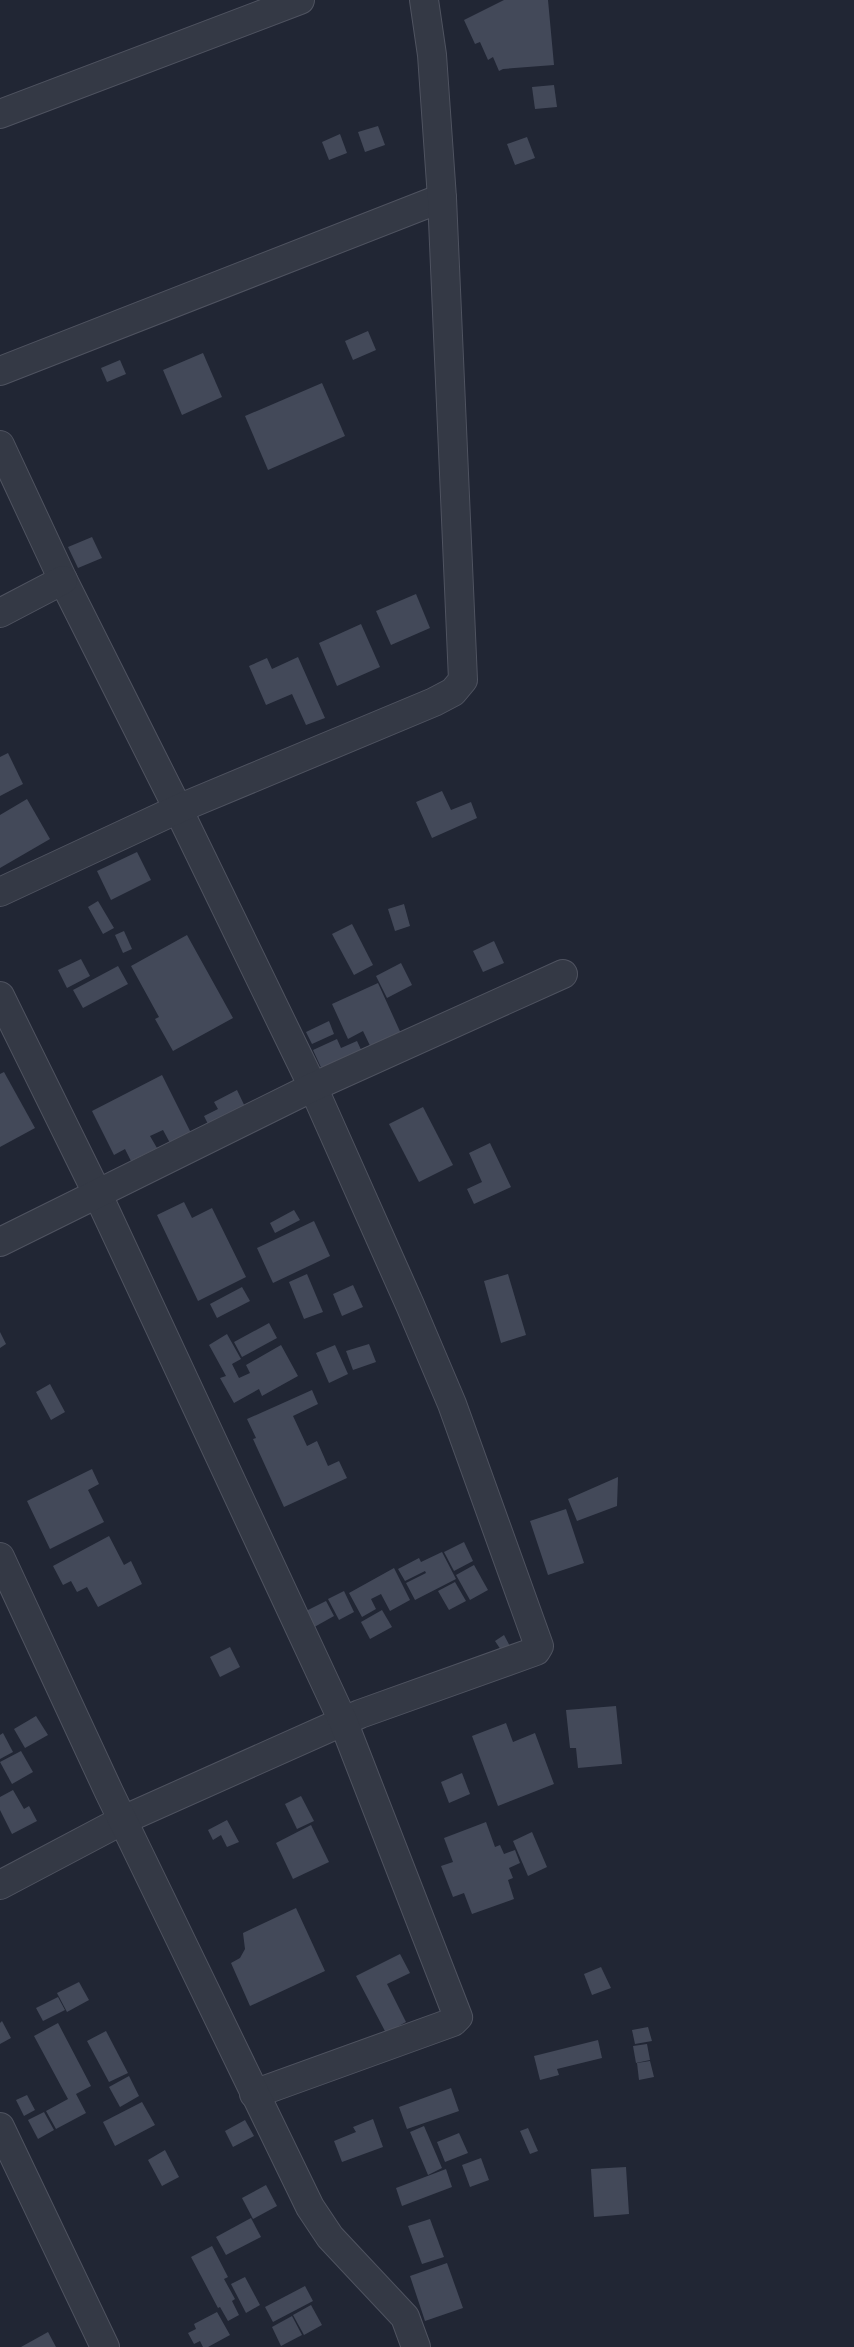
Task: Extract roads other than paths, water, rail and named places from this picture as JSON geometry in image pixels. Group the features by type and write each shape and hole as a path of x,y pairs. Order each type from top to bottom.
{"street":[{"path":"0,114 300,0"},
{"path":"0,892 178,809 434,702 453,692 463,680 442,198 432,55 424,0"},
{"path":"0,371 442,198"},
{"path":"0,445 63,580 178,809 313,1087 410,1304 452,1404 539,1644 536,1651 343,1722 123,1820 0,1885"},
{"path":"0,613 63,580"},
{"path":"0,1242 313,1087 562,974"},
{"path":"0,996 98,1195 343,1722 458,2017 453,2022 254,2094"},
{"path":"0,1557 123,1820 310,2207 330,2237 405,2317 416,2347"},
{"path":"0,2127 105,2347"}]}
